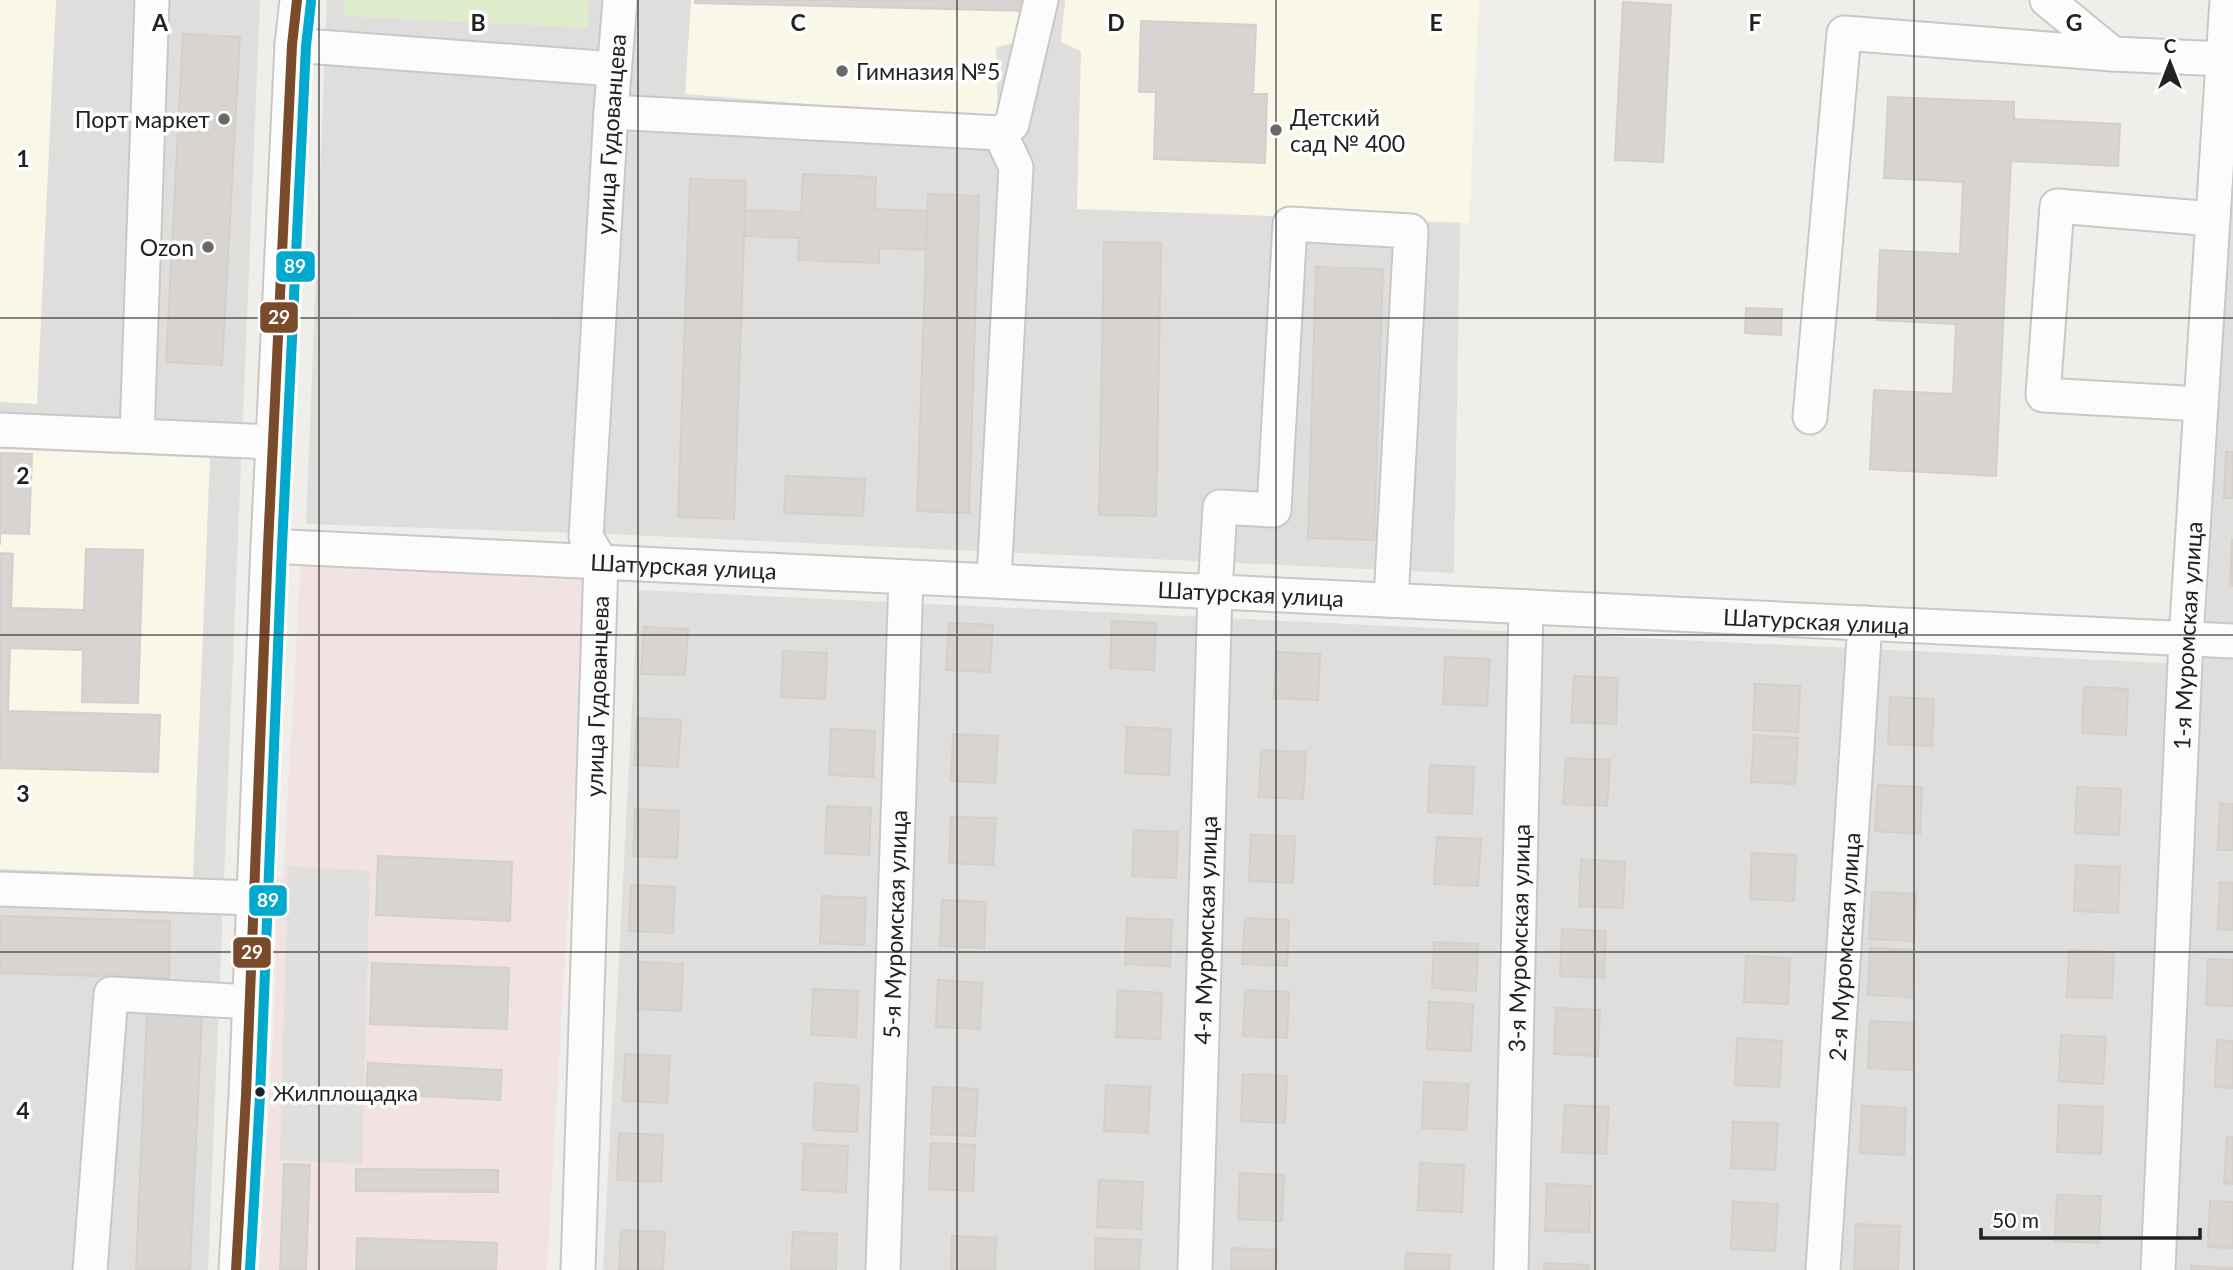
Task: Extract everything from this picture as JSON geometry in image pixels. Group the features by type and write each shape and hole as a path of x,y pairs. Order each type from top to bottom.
{"street":[{"path":"137,436 152,0"},
{"path":"236,1270 292,45 297,0"},
{"name":"улица Гудованцева","path":"578,1270 601,562 586,537 620,0"},
{"path":"611,112 1000,133 1012,124 1041,0"},
{"path":"2047,0 2113,54"},
{"name":"1-я Муромская улица","path":"2158,1270 2186,639 2227,0"},
{"path":"1810,417 1844,33 2113,54 2223,59"},
{"path":"292,45 614,69"},
{"path":"994,580 1016,167 1000,133"},
{"path":"2201,404 2043,395 2057,206 2213,219"},
{"name":"4-я Муромская улица","path":"1195,1270 1215,592 1220,507 1273,510 1290,224 1411,231 1391,600"},
{"path":"0,430 274,442"},
{"name":"Шатурская улица","path":"268,546 2233,641"},
{"name":"5-я Муромская улица","path":"883,1270 906,577"},
{"name":"3-я Муромская улица","path":"1511,1270 1526,607"},
{"name":"2-я Муромская улица","path":"1823,1270 1865,624"},
{"path":"0,889 254,898"},
{"path":"90,1270 111,994 250,1002"}],"shaded area":[{"path":"0,0 260,0 208,1270 0,1270"},
{"path":"0,0 56,0 37,404 0,402"},
{"path":"327,0 1464,0 1454,573 608,534 306,524"},
{"name":"Гимназия №5","path":"691,0 1031,0 1028,38 996,48 998,120 685,94"},
{"name":"Детский сад № 400","path":"1065,0 1479,0 1469,223 1077,209 1081,51 1061,42"},
{"path":"361,82 562,87 549,496 349,490"},
{"path":"2233,122 2233,1270 603,1270 638,590 2204,665"},
{"path":"0,449 210,458 193,877 0,869"},
{"path":"301,561 587,578 547,1270 259,1270 276,984 276,878 283,878"},
{"path":"288,866 370,871 362,1164 280,1160"}],"green space":[{"path":"345,0 589,0 588,28 344,16"}],"building":[{"path":"695,0 1028,0 1028,11 695,3"},
{"path":"1623,2 1671,5 1663,162 1615,160"},
{"path":"1141,21 1256,25 1253,94 1267,94 1265,163 1154,159 1156,92 1139,92"},
{"path":"183,34 240,37 222,365 166,362"},
{"path":"1888,97 2014,102 2014,119 2120,124 2118,166 2011,161 1996,476 1870,469 1874,390 1953,394 1956,324 1877,320 1880,250 1960,254 1963,182 1884,178"},
{"path":"803,174 876,177 875,209 927,211 926,250 879,248 879,263 798,260 799,238 744,236 745,210 801,212"},
{"path":"690,179 746,181 734,519 678,517"},
{"path":"928,194 979,196 969,513 917,511"},
{"path":"1104,242 1161,243 1156,516 1099,515"},
{"path":"1316,267 1383,269 1374,540 1308,538"},
{"path":"1746,308 1782,309 1781,335 1745,333"},
{"path":"2226,452 2233,452 2233,498 2224,498"},
{"path":"0,453 32,454 29,534 0,533"},
{"path":"786,476 865,479 863,516 784,513"},
{"path":"2232,540 2233,586 2230,586"},
{"path":"86,549 143,550 138,703 82,702 83,650 10,648 8,711 160,715 158,772 0,768 0,553 13,554 11,608 84,610"},
{"path":"1112,621 1156,623 1154,670 1110,668"},
{"path":"949,623 993,625 990,672 946,670"},
{"path":"644,627 688,629 685,675 641,674"},
{"path":"783,651 827,653 825,699 781,697"},
{"path":"1276,652 1320,654 1318,700 1274,698"},
{"path":"1445,657 1490,659 1487,706 1443,704"},
{"path":"1574,676 1618,678 1616,724 1571,722"},
{"path":"1755,684 1800,686 1798,732 1753,730"},
{"path":"2084,687 2128,689 2126,735 2082,733"},
{"path":"1890,697 1934,699 1932,746 1888,744"},
{"path":"637,718 681,720 678,767 634,765"},
{"path":"1127,727 1171,729 1169,775 1125,773"},
{"path":"831,729 875,731 873,777 829,775"},
{"path":"953,734 998,736 995,783 951,781"},
{"path":"1754,735 1798,738 1795,784 1751,782"},
{"path":"1261,750 1306,752 1303,799 1259,797"},
{"path":"1566,758 1610,760 1607,806 1563,804"},
{"path":"1430,765 1474,767 1472,814 1428,812"},
{"path":"1878,785 1922,787 1920,834 1875,831"},
{"path":"2077,787 2121,789 2119,835 2075,833"},
{"path":"2220,803 2233,804 2233,850 2218,850"},
{"path":"827,806 871,808 869,855 825,853"},
{"path":"635,809 679,811 677,858 633,856"},
{"path":"951,817 996,818 993,865 949,863"},
{"path":"1134,830 1178,832 1176,878 1132,876"},
{"path":"1251,835 1295,836 1293,883 1249,881"},
{"path":"1437,837 1481,839 1478,886 1434,884"},
{"path":"1752,853 1796,855 1794,901 1750,899"},
{"path":"378,856 512,862 510,921 376,915"},
{"path":"1581,859 1625,862 1623,908 1579,906"},
{"path":"2076,865 2120,867 2118,913 2074,911"},
{"path":"2220,882 2233,883 2233,930 2218,929"},
{"path":"631,885 675,887 673,933 629,931"},
{"path":"1872,892 1916,894 1914,941 1869,939"},
{"path":"822,896 866,898 864,945 820,943"},
{"path":"942,900 986,902 984,948 940,946"},
{"path":"0,916 170,921 169,978 0,973"},
{"path":"1127,918 1172,920 1170,966 1125,964"},
{"path":"1245,918 1289,920 1287,966 1242,964"},
{"path":"1562,929 1606,931 1604,978 1560,976"},
{"path":"1434,942 1478,944 1476,991 1432,988"},
{"path":"1870,948 1914,950 1912,997 1868,995"},
{"path":"2069,950 2114,952 2112,998 2067,997"},
{"path":"1746,956 1790,958 1788,1004 1744,1002"},
{"path":"2208,959 2233,960 2233,1006 2206,1005"},
{"path":"639,962 683,964 681,1011 637,1009"},
{"path":"372,963 509,968 507,1029 370,1024"},
{"path":"938,980 982,983 980,1029 936,1027"},
{"path":"813,989 858,991 856,1037 811,1035"},
{"path":"1118,990 1162,993 1160,1039 1116,1037"},
{"path":"1245,990 1289,992 1287,1038 1243,1036"},
{"path":"1429,1002 1473,1004 1471,1051 1427,1049"},
{"path":"1556,1008 1600,1010 1598,1056 1554,1054"},
{"path":"147,1013 202,1015 190,1270 136,1270"},
{"path":"1870,1021 1914,1023 1912,1070 1868,1068"},
{"path":"2061,1035 2106,1037 2103,1084 2059,1081"},
{"path":"1737,1038 1782,1041 1779,1087 1735,1085"},
{"path":"2217,1040 2233,1041 2233,1088 2215,1087"},
{"path":"625,1054 670,1056 667,1103 623,1101"},
{"path":"368,1063 502,1070 500,1100 366,1093"},
{"path":"1243,1074 1287,1076 1285,1123 1241,1121"},
{"path":"1424,1082 1469,1084 1466,1130 1422,1128"},
{"path":"815,1083 859,1086 857,1132 813,1130"},
{"path":"1106,1085 1150,1087 1148,1133 1104,1131"},
{"path":"933,1087 978,1089 975,1136 931,1134"},
{"path":"1565,1105 1609,1107 1606,1154 1562,1152"},
{"path":"2059,1105 2103,1107 2101,1154 2057,1152"},
{"path":"1862,1106 1906,1108 1904,1155 1860,1153"},
{"path":"1733,1122 1778,1123 1775,1170 1731,1168"},
{"path":"619,1133 663,1135 661,1182 617,1180"},
{"path":"2227,1137 2233,1137 2233,1184 2224,1183"},
{"path":"931,1143 975,1145 973,1191 929,1189"},
{"path":"804,1144 848,1146 846,1192 802,1190"},
{"path":"1420,1163 1464,1165 1462,1212 1418,1210"},
{"path":"284,1164 310,1165 306,1270 280,1270"},
{"path":"356,1169 498,1170 498,1192 356,1191"},
{"path":"1240,1173 1284,1175 1282,1221 1238,1219"},
{"path":"1099,1180 1143,1182 1141,1229 1097,1227"},
{"path":"1547,1184 1591,1186 1589,1232 1545,1231"},
{"path":"2057,1195 2101,1196 2099,1243 2055,1241"},
{"path":"2210,1201 2233,1202 2233,1248 2208,1247"},
{"path":"1733,1202 1778,1204 1775,1251 1731,1249"},
{"path":"1856,1224 1900,1226 1898,1270 1854,1270"},
{"path":"621,1230 665,1232 663,1270 619,1270"},
{"path":"793,1232 837,1234 836,1270 791,1270"},
{"path":"952,1236 996,1238 995,1270 951,1270"},
{"path":"357,1238 497,1243 496,1270 356,1270"},
{"path":"1096,1238 1141,1240 1139,1270 1095,1270"},
{"path":"1232,1248 1276,1250 1275,1270 1231,1270"},
{"path":"1406,1253 1450,1255 1449,1270 1405,1270"},
{"path":"1544,1263 1589,1265 1588,1270 1544,1270"},
{"path":"2191,1266 2233,1268 2233,1270 2191,1270"}],"transit line":[{"name":"29","path":"236,1270 292,45 297,0"},
{"name":"89","path":"250,1270 306,46 311,2"}],"place":[{"name":"Гимназия №5","path":"842,71"},
{"name":"Порт маркет","path":"224,119"},
{"name":"Детский сад № 400","path":"1276,130"},
{"name":"Ozon","path":"208,247"},
{"name":"Жилплощадка","path":"260,1092"}]}
